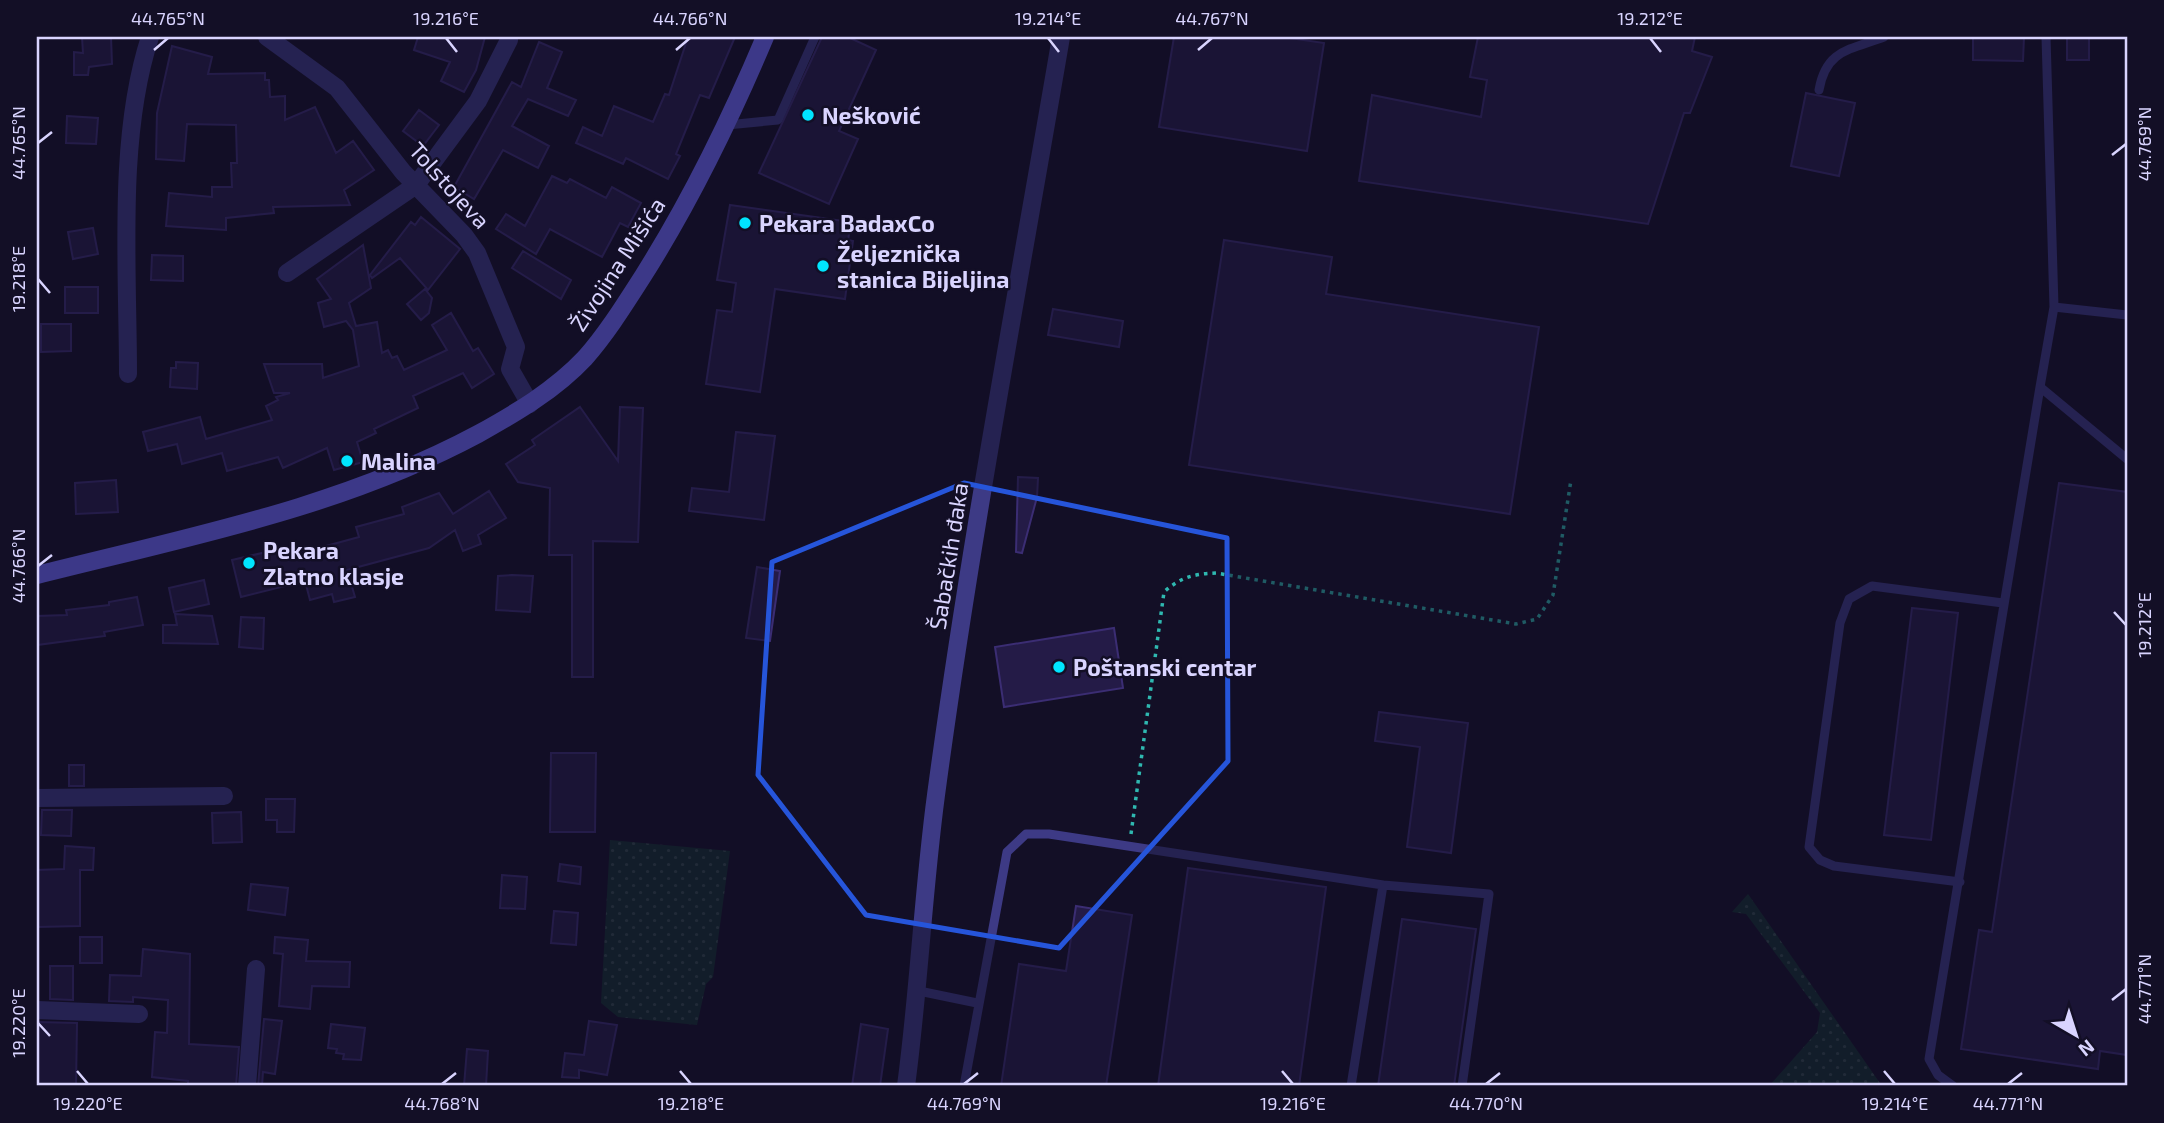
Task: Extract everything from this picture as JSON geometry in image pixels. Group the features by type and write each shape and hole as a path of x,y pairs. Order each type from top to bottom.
{"main road":[{"name":"Živojina Mišića","path":"37,575 293,511 407,469 530,404 585,358 612,323 675,226 727,125 765,37"}],"street":[{"path":"128,374 128,178 141,65 150,37"},
{"name":"Tolstojeva","path":"267,37 337,88 416,185 464,234 477,253 516,347 510,369 530,404"},
{"name":"Šabačkih đaka","path":"906,1086 919,991 925,897 936,795 995,416 1061,37"},
{"path":"287,273 416,185 478,101 509,40"},
{"path":"37,798 224,796"},
{"path":"247,1086 256,969"},
{"path":"37,1010 139,1014"}],"lane":[{"path":"727,125 778,120 815,37"},
{"path":"1819,90 1822,69 1836,55 1884,37"},
{"path":"1954,1086 1938,1075 1928,1059 1960,882 1977,756 2054,307 2046,37"},
{"path":"2054,307 2127,315"},
{"path":"2040,387 2127,459"},
{"path":"1960,882 1834,866 1820,860 1810,847 1840,623 1849,599 1872,586 2003,603"},
{"path":"964,1086 977,1003 1007,852 1026,834 1383,885 1489,894 1462,1086"},
{"path":"1351,1086 1383,885"},
{"path":"919,991 977,1003"}],"path":[{"path":"1130,847 1164,592 1178,579 1195,574 1216,573 1516,624 1537,619 1553,595 1571,480"}],"highlighted area":[{"path":"964,483 1227,538 1228,761 1059,948 866,915 758,775 772,562"}],"green space":[{"path":"610,840 730,851 713,977 706,984 697,1025 618,1017 601,1003"},
{"path":"1748,894 1882,1086 1769,1086 1817,1032 1820,1013 1746,914 1732,912"}],"building":[{"path":"82,37 111,37 112,64 89,67 88,75 74,75 74,52 83,53"},
{"path":"418,37 485,37 476,70 464,92 441,81 450,62 414,50"},
{"path":"688,37 735,37 709,98 700,95 676,154 680,156 668,179 626,158 623,164 576,143 583,127 602,136 614,106 653,122 665,94 669,95"},
{"path":"822,37 848,37 876,50 839,131 858,139 829,204 759,173"},
{"path":"1174,37 1283,37 1324,43 1307,151 1159,127"},
{"path":"1478,37 1695,37 1692,51 1712,57 1690,113 1684,113 1648,224 1359,181 1372,95 1481,117 1487,80 1470,77"},
{"path":"1973,37 2024,37 2023,61 1973,60"},
{"path":"2067,37 2089,37 2089,60 2067,60"},
{"path":"539,42 562,52 547,88 576,100 568,116 528,99 512,126 549,146 538,168 503,150 474,199 454,187 512,82 521,87"},
{"path":"172,46 212,57 208,74 265,73 265,80 269,80 270,97 285,96 285,120 315,107 336,153 353,141 374,170 344,190 350,205 273,207 274,213 226,218 226,230 166,226 169,193 212,197 212,187 232,187 231,163 237,163 236,125 187,124 184,161 156,159 157,113"},
{"path":"1806,93 1855,103 1839,176 1791,166"},
{"path":"419,110 439,125 423,146 403,131"},
{"path":"67,116 98,118 96,144 66,143"},
{"path":"552,176 567,183 570,179 606,198 612,187 641,203 628,227 620,223 602,257 550,229 536,254 496,229 506,214 525,226"},
{"path":"730,205 851,222 848,240 853,241 845,299 775,289 760,392 706,384 717,310 732,312 736,283 717,280"},
{"path":"421,217 460,249 428,290 400,258 372,278 370,275 411,222 415,225"},
{"path":"93,228 98,254 73,259 68,232"},
{"path":"1224,240 1332,257 1326,294 1539,327 1510,514 1189,465"},
{"path":"363,245 371,288 349,303 356,326 377,322 382,353 388,350 392,358 397,356 404,370 447,350 432,325 451,313 473,351 478,348 494,374 472,388 463,373 413,396 418,408 374,429 376,433 357,442 363,462 334,470 327,448 283,468 278,457 227,471 222,453 182,464 177,444 148,451 143,432 200,417 206,439 272,420 266,406 278,400 276,397 290,393 274,393 264,364 322,364 323,378 359,366 353,330 346,321 324,327 318,303 331,299 317,279"},
{"path":"523,251 571,280 561,299 512,268"},
{"path":"152,255 183,256 183,281 151,280"},
{"path":"65,287 98,287 98,313 65,313"},
{"path":"425,289 432,298 429,313 421,320 407,304"},
{"path":"1053,309 1123,321 1119,347 1048,335"},
{"path":"41,324 71,324 71,351 41,352"},
{"path":"176,362 198,363 197,389 170,387 171,368 176,368"},
{"path":"580,407 618,461 620,407 643,408 638,542 593,541 593,677 572,677 572,555 549,555 550,488 518,482 506,464 535,445 532,440"},
{"path":"736,432 775,436 764,520 689,511 692,488 729,492"},
{"path":"1018,477 1038,478 1037,497 1022,553 1016,552"},
{"path":"116,480 118,512 76,514 75,483"},
{"path":"2059,483 2127,492 2127,1055 2100,1051 2098,1069 1961,1049 1979,930 1992,932"},
{"path":"489,491 506,518 478,535 481,544 463,551 455,530 429,548 347,570 355,597 334,602 332,594 310,600 305,581 241,597 232,560 279,549 282,558 359,537 356,527 404,514 402,507 439,493 453,514"},
{"path":"757,567 780,571 770,641 746,638"},
{"path":"498,576 533,576 530,612 496,610"},
{"path":"204,580 209,604 174,612 169,588"},
{"path":"137,597 143,625 104,632 105,636 37,645 37,616 67,615 66,610 109,605 109,602"},
{"path":"1912,608 1958,613 1931,840 1884,835"},
{"path":"175,614 212,616 218,644 163,643 163,625 177,625"},
{"path":"241,617 264,618 263,649 239,647"},
{"name":"Poštanski centar","path":"1114,628 1123,688 1004,707 995,647"},
{"path":"1379,712 1468,723 1451,853 1407,847 1420,747 1375,741"},
{"path":"551,753 596,753 595,832 550,832"},
{"path":"69,765 84,765 84,786 69,786"},
{"path":"266,799 295,799 294,832 277,832 277,820 266,820"},
{"path":"42,810 72,810 71,836 41,835"},
{"path":"241,812 242,842 213,843 212,813"},
{"path":"65,846 94,848 93,870 80,870 80,926 37,927 37,870 64,869"},
{"path":"560,864 581,867 580,884 558,881"},
{"path":"1188,868 1326,887 1299,1086 1158,1086"},
{"path":"502,875 527,877 525,909 500,908"},
{"path":"251,884 288,888 285,915 248,910"},
{"path":"1076,906 1132,915 1106,1086 1001,1086 1019,964 1066,971"},
{"path":"554,911 578,913 576,945 551,943"},
{"path":"1402,919 1476,929 1454,1086 1378,1086"},
{"path":"80,937 102,937 102,963 80,963"},
{"path":"275,937 308,940 306,961 350,962 349,987 312,986 310,1009 279,1006 283,954 274,953"},
{"path":"143,949 190,954 189,1044 239,1047 236,1086 188,1086 188,1081 152,1077 155,1032 167,1033 168,1000 133,997 133,1002 109,1001 110,975 141,976"},
{"path":"50,966 73,966 73,1000 50,999"},
{"path":"264,1019 282,1021 275,1074 263,1072 262,1086 258,1086"},
{"path":"589,1021 617,1025 607,1075 579,1070 579,1078 562,1077 565,1053 584,1055"},
{"path":"37,1022 77,1023 76,1086 37,1086"},
{"path":"331,1024 365,1028 361,1060 343,1059 344,1054 336,1053 337,1049 328,1048"},
{"path":"861,1024 888,1029 880,1086 852,1086"},
{"path":"467,1049 488,1051 486,1086 464,1086"}],"place":[{"name":"Nešković","path":"808,115"},
{"name":"Pekara BadaxCo","path":"745,223"},
{"name":"Željeznička stanica Bijeljina","path":"823,266"},
{"name":"Malina","path":"347,461"},
{"name":"Pekara Zlatno klasje","path":"249,563"},
{"name":"Poštanski centar","path":"1059,667"}]}
